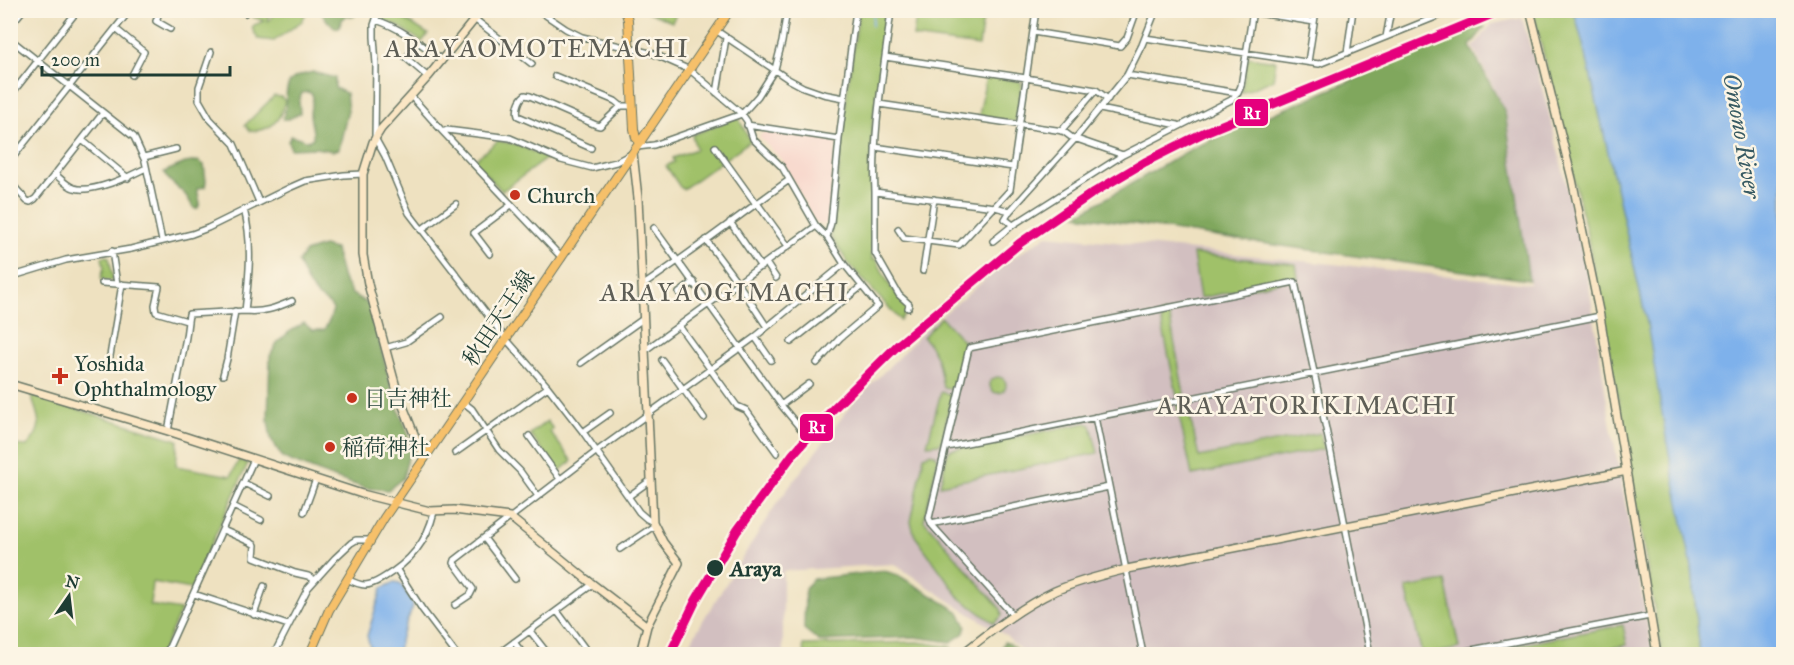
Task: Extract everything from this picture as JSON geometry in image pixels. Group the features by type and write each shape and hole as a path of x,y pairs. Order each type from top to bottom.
{"main road":[{"path":"625,10 628,20 637,148"},
{"name":"秋田天王線","path":"310,654 329,610 370,540 730,10"}],"street":[{"path":"10,96 78,10"},
{"path":"10,161 130,10"},
{"path":"160,10 156,21 170,29"},
{"path":"239,10 246,13 246,10"},
{"path":"379,10 374,37 375,138 409,213 507,339 584,432 639,512 653,524 678,563 648,626 640,654"},
{"path":"463,10 532,64"},
{"path":"424,459 397,391 368,284 363,255 363,174 375,138 381,129 428,77 482,10"},
{"path":"538,10 582,37 654,54 690,70 742,114 753,139 782,167 816,226 827,237 844,264 878,306 840,338 817,363"},
{"path":"443,132 447,130 510,138 561,160 592,168 616,162 637,148 654,145 742,114 758,96 775,69 787,10"},
{"path":"891,10 875,147 875,253 899,295 909,304 908,308"},
{"path":"898,229 904,238 959,246 1010,189 1036,10"},
{"path":"1033,32 1120,46 1127,38 1137,10"},
{"path":"1013,225 1005,219 1010,211 1076,138 1127,75 1156,10"},
{"path":"1240,10 1314,22"},
{"path":"1308,62 1316,10"},
{"path":"1347,53 1353,10"},
{"path":"1386,37 1391,10"},
{"path":"1145,38 1319,64 1453,10"},
{"path":"1530,10 1572,179 1600,316 1657,654"},
{"path":"10,26 20,11"},
{"path":"827,237 831,223 854,11"},
{"path":"993,241 1013,225 1123,155 1231,100 1241,86 1253,11"},
{"path":"376,20 391,25 419,42 442,60"},
{"path":"116,29 144,52 132,75"},
{"path":"717,31 802,87 844,98"},
{"path":"717,93 726,38"},
{"path":"10,39 134,137 144,157 162,241"},
{"path":"419,42 406,58 428,77"},
{"path":"212,52 199,87 199,100 210,119 234,144 259,202"},
{"path":"885,57 1096,90 1108,99"},
{"path":"1127,75 1238,93"},
{"path":"555,76 615,101 621,106 633,106"},
{"path":"1061,131 1096,90"},
{"path":"411,96 562,258"},
{"path":"591,148 518,116 517,111 522,96 530,96 600,126 621,106"},
{"path":"879,104 1061,131 1123,155"},
{"path":"1100,109 1178,126"},
{"path":"10,182 27,201 35,199 103,113"},
{"path":"747,125 839,139"},
{"path":"82,140 128,178"},
{"path":"715,147 788,246"},
{"path":"875,147 1013,167"},
{"path":"637,148 653,524"},
{"path":"144,157 176,149"},
{"path":"55,174 75,189 90,188 128,178 146,168"},
{"path":"10,277 66,260 131,249 208,228 305,182 335,176 363,174"},
{"path":"642,286 789,180"},
{"path":"875,192 995,207 1010,211"},
{"path":"923,271 934,199"},
{"path":"421,230 456,204"},
{"path":"490,254 474,233 511,205"},
{"path":"244,209 250,247 245,311"},
{"path":"730,222 776,278"},
{"path":"644,351 816,226"},
{"path":"654,228 800,428"},
{"path":"706,240 767,327"},
{"path":"110,356 119,284 112,251"},
{"path":"455,605 470,595 473,589 454,563 455,560 597,451 755,337 844,264"},
{"path":"679,293 694,282"},
{"path":"1013,615 931,524 929,518 969,348 1295,282 1370,654"},
{"path":"102,283 159,287 155,305 156,312 188,321"},
{"path":"791,342 862,286"},
{"path":"168,431 189,314 257,312 271,310 292,301"},
{"path":"223,375 236,311"},
{"path":"946,447 1600,316"},
{"path":"385,348 406,342 442,317"},
{"path":"581,363 643,319"},
{"path":"679,326 737,406 746,410 777,453"},
{"path":"755,337 771,360"},
{"path":"662,360 704,418"},
{"path":"10,384 396,502 435,512 454,510 510,517 648,626"},
{"path":"781,405 809,384"},
{"path":"455,453 548,387"},
{"path":"463,402 472,409 499,450 520,471 538,496"},
{"path":"584,432 610,413"},
{"path":"1095,417 1143,654"},
{"path":"529,436 560,479"},
{"path":"166,654 254,459"},
{"path":"962,654 1013,615 1055,591 1086,579 1627,471"},
{"path":"304,512 316,479"},
{"path":"629,496 651,480"},
{"path":"244,483 270,496"},
{"path":"931,524 1109,487"},
{"path":"233,506 261,520"},
{"path":"348,579 371,585 397,570 413,556 435,512"},
{"path":"620,549 653,524"},
{"path":"223,530 255,545 254,557 315,580"},
{"path":"484,538 515,579"},
{"path":"274,654 308,588 351,543 356,540 370,540"},
{"path":"397,570 422,609 456,654"},
{"path":"498,654 593,584"},
{"path":"254,615 264,586"},
{"path":"194,594 288,625"},
{"path":"557,611 589,654"},
{"path":"1449,654 1650,616"},
{"path":"530,631 548,654"},
{"path":"514,642 523,654"}],"shaded area":[{"path":"1522,18 1549,113 1586,266 1609,415 1653,654 1025,654 1005,635 894,564 783,571 783,654 684,654 777,503 852,404 930,325 1003,265 1047,235 1530,284 1506,112 1473,47 1492,24"},
{"path":"764,132 837,141 828,222 822,225 815,222 781,159 759,137"}],"green space":[{"path":"256,10 270,11 267,21 270,20 274,11 307,11 302,21 274,41 258,39 252,28 264,21 253,17"},
{"path":"917,10 984,11 979,46 913,37"},
{"path":"320,11 356,11 357,13 353,17 347,15 336,28"},
{"path":"383,11 391,11 428,34 422,42 398,26 381,19"},
{"path":"646,11 678,11 672,22"},
{"path":"859,11 885,11 872,129 872,260 876,259 890,286 907,305 908,311 900,320 848,263 830,235"},
{"path":"1533,11 1574,11 1586,55 1647,323 1692,567 1700,654 1662,654 1586,229"},
{"path":"1477,27 1485,27 1470,46 1505,112 1529,280 1224,238 1077,215 1193,148"},
{"path":"1248,57 1276,61 1273,80 1241,93"},
{"path":"313,72 335,78 335,88 346,93 348,110 339,149 333,151 315,148 291,149 288,141 291,136 308,141 313,138 310,113 312,94 302,93 299,101 300,113 289,119 283,119 290,81"},
{"path":"986,76 1019,81 1022,84 1014,122 979,116"},
{"path":"274,96 281,97 285,101 277,120 269,127 250,131 245,125"},
{"path":"735,118 739,119 750,141 683,189 680,187 666,166 674,162 673,158 696,149 692,135"},
{"path":"498,141 516,144 547,158 502,191 473,161"},
{"path":"198,161 204,165 206,181 205,187 197,189 200,203 195,209 184,194 168,180 164,172 185,163"},
{"path":"323,246 335,249 343,279 352,294 370,305 394,398 408,433 409,453 403,478 388,490 365,488 283,458 271,439 268,420 270,356 277,343 304,323 312,330 324,330 333,309 311,289 298,262 305,252"},
{"path":"1193,254 1296,264 1298,278 1200,298"},
{"path":"102,257 109,257 113,278 111,281 101,279 104,267"},
{"path":"1169,313 1184,394 1177,396 1160,314"},
{"path":"941,317 966,344 954,389 943,387 935,355 923,337"},
{"path":"998,377 1004,379 1006,385 1004,391 998,393 992,391 990,385 992,379"},
{"path":"941,392 952,395 942,440 939,444 927,445"},
{"path":"31,395 178,440 176,466 231,476 239,460 248,463 191,589 152,582 150,605 181,610 161,654 11,654 11,445 27,446 37,433 39,422"},
{"path":"1187,403 1199,457 1320,433 1324,449 1192,475 1177,406"},
{"path":"547,421 553,429 550,432 572,461 558,472 530,434"},
{"path":"1086,423 1091,425 1098,453 940,485 950,450"},
{"path":"931,453 938,459 924,520 1001,609 1002,616 994,623 960,598 915,536 911,522 924,456"},
{"path":"884,571 898,575 958,611 966,626 964,633 951,642 915,637 819,641 804,629 805,589 813,579"},
{"path":"1445,581 1459,648 1422,654 1406,588"},
{"path":"1623,625 1627,645 1575,654 1472,654"},
{"path":"918,642 951,647 952,653 804,654 803,645"},
{"path":"1004,642 1010,644 1021,654 999,654"}],"water":[{"name":"Omono River","path":"1574,11 1783,11 1783,654 1700,654 1692,567 1667,443 1647,323"},
{"path":"395,582 400,583 412,601 413,607 402,633 397,654 364,654 370,646 367,636 382,588"}],"waterway":[{"path":"872,26 874,10"}],"transit line":[{"name":"R1","path":"670,654 696,600 737,531 793,454 834,408 898,345 1020,243 1091,194 1145,162 1205,132 1502,10"}],"place":[{"name":"Church","path":"515,195"},
{"name":"Yoshida Ophthalmology","path":"60,376"},
{"name":"日吉神社","path":"352,398"},
{"name":"稲荷神社","path":"330,447"},
{"name":"Araya","path":"715,568"}],"district":[{"name":"ARAYAOMOTEMACHI","path":"537,48"},
{"name":"ARAYAOGIMACHI","path":"725,292"},
{"name":"ARAYATORIKIMACHI","path":"1307,405"}]}
